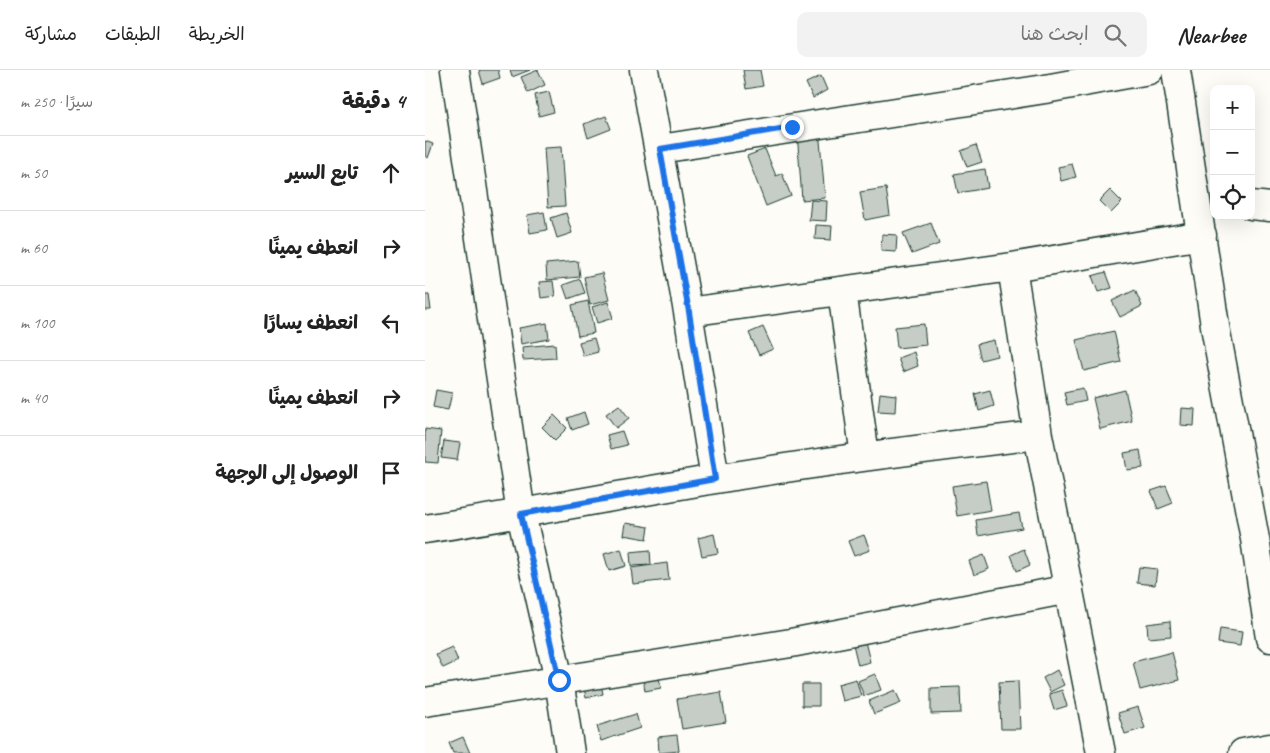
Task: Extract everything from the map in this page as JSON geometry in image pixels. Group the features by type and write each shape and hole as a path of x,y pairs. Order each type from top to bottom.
{"street":[{"path":"455,70 521,514 559,680 570,753"},
{"path":"645,70 689,312 715,479"},
{"path":"660,149 1045,89 1149,70"},
{"path":"1177,70 1206,205 1202,235 1216,332 1255,539 1270,638"},
{"path":"1255,205 1270,207"},
{"path":"689,312 1012,267 1202,235"},
{"path":"1012,267 1038,435 1101,753"},
{"path":"842,291 865,456"},
{"path":"425,529 521,514 715,479 865,456 1038,435"},
{"path":"425,702 791,643 1069,589"},
{"path":"1243,753 1270,748"}],"building":[{"path":"479,70 498,70 500,78 483,84"},
{"path":"510,70 530,70 512,77"},
{"path":"538,70 545,85 528,93 521,77"},
{"path":"743,70 760,70 763,86 746,89"},
{"path":"821,76 827,90 813,98 806,83"},
{"path":"549,92 554,112 539,116 535,95"},
{"path":"606,116 611,129 588,138 584,124"},
{"path":"819,129 825,198 802,200 797,131"},
{"path":"425,141 433,144 428,158 425,156"},
{"path":"976,145 982,162 967,167 961,151"},
{"path":"561,147 565,206 548,207 544,148"},
{"path":"765,149 776,176 782,173 791,196 766,206 747,156"},
{"path":"1072,164 1076,177 1061,181 1058,167"},
{"path":"985,169 988,188 958,193 954,174"},
{"path":"886,188 890,215 865,220 860,192"},
{"path":"1110,190 1122,202 1111,213 1099,201"},
{"path":"811,200 827,201 826,221 809,220"},
{"path":"544,212 547,230 530,233 527,215"},
{"path":"566,213 572,233 557,238 551,218"},
{"path":"931,223 939,244 912,254 903,233"},
{"path":"816,225 832,226 831,240 815,239"},
{"path":"882,234 897,235 896,252 881,251"},
{"path":"578,261 580,277 547,280 546,264"},
{"path":"1106,272 1112,288 1098,292 1092,276"},
{"path":"602,273 609,300 590,305 584,277"},
{"path":"580,279 585,293 568,299 563,285"},
{"path":"553,281 555,296 541,298 539,282"},
{"path":"1135,290 1142,306 1120,317 1112,301"},
{"path":"425,295 429,295 431,310 425,310"},
{"path":"588,301 594,333 578,336 572,305"},
{"path":"608,302 613,318 597,323 592,307"},
{"path":"547,323 549,339 521,344 519,328"},
{"path":"924,324 926,345 897,348 895,327"},
{"path":"763,327 773,349 759,355 749,333"},
{"path":"1114,331 1121,362 1084,371 1076,340"},
{"path":"594,338 598,352 583,356 579,342"},
{"path":"994,340 997,356 981,360 977,344"},
{"path":"555,344 556,358 523,360 522,347"},
{"path":"914,352 918,366 903,372 898,358"},
{"path":"1083,388 1086,401 1067,405 1064,392"},
{"path":"436,390 452,393 448,410 433,407"},
{"path":"990,390 994,406 979,411 975,394"},
{"path":"1125,390 1132,421 1100,429 1093,398"},
{"path":"880,393 896,395 895,412 878,411"},
{"path":"619,405 629,418 616,428 606,414"},
{"path":"1181,408 1195,409 1194,426 1180,425"},
{"path":"584,412 588,424 572,430 568,418"},
{"path":"554,415 567,428 555,440 542,427"},
{"path":"425,429 441,431 438,463 425,462"},
{"path":"622,431 627,445 611,449 607,435"},
{"path":"444,441 460,443 457,460 441,458"},
{"path":"1140,450 1143,468 1127,470 1124,453"},
{"path":"986,481 991,510 957,516 952,486"},
{"path":"1166,486 1173,503 1158,509 1151,491"},
{"path":"1019,513 1022,528 978,536 976,520"},
{"path":"625,523 649,527 647,539 623,535"},
{"path":"714,534 718,553 702,556 698,538"},
{"path":"864,535 870,550 854,556 848,541"},
{"path":"621,549 626,566 609,571 604,554"},
{"path":"1024,549 1030,565 1017,571 1011,555"},
{"path":"650,550 651,565 631,566 630,552"},
{"path":"984,555 989,569 974,575 969,561"},
{"path":"667,563 669,580 633,584 631,568"},
{"path":"1139,567 1157,569 1155,585 1137,583"},
{"path":"1170,621 1171,636 1148,638 1147,624"},
{"path":"1220,629 1242,632 1240,646 1218,643"},
{"path":"863,633 870,662 858,665 851,636"},
{"path":"452,647 458,661 443,668 436,654"},
{"path":"1172,652 1179,680 1140,690 1133,662"},
{"path":"657,668 661,688 645,691 642,671"},
{"path":"1057,670 1064,685 1050,692 1043,678"},
{"path":"875,674 881,690 864,696 858,681"},
{"path":"600,679 603,694 586,698 583,683"},
{"path":"856,679 861,696 842,701 838,684"},
{"path":"1018,681 1020,729 1001,729 999,682"},
{"path":"802,684 819,684 819,706 802,706"},
{"path":"960,687 961,713 931,714 931,688"},
{"path":"895,690 901,703 874,714 869,701"},
{"path":"1062,690 1067,706 1054,710 1049,694"},
{"path":"721,692 726,722 682,729 677,699"},
{"path":"1138,707 1145,728 1125,734 1118,713"},
{"path":"636,714 640,728 601,741 597,726"},
{"path":"677,735 679,751 659,753 658,737"},
{"path":"463,737 470,753 453,753 449,743"}],"route":[{"path":"559,680 521,514 715,479 689,312 660,149 792,127"}]}
